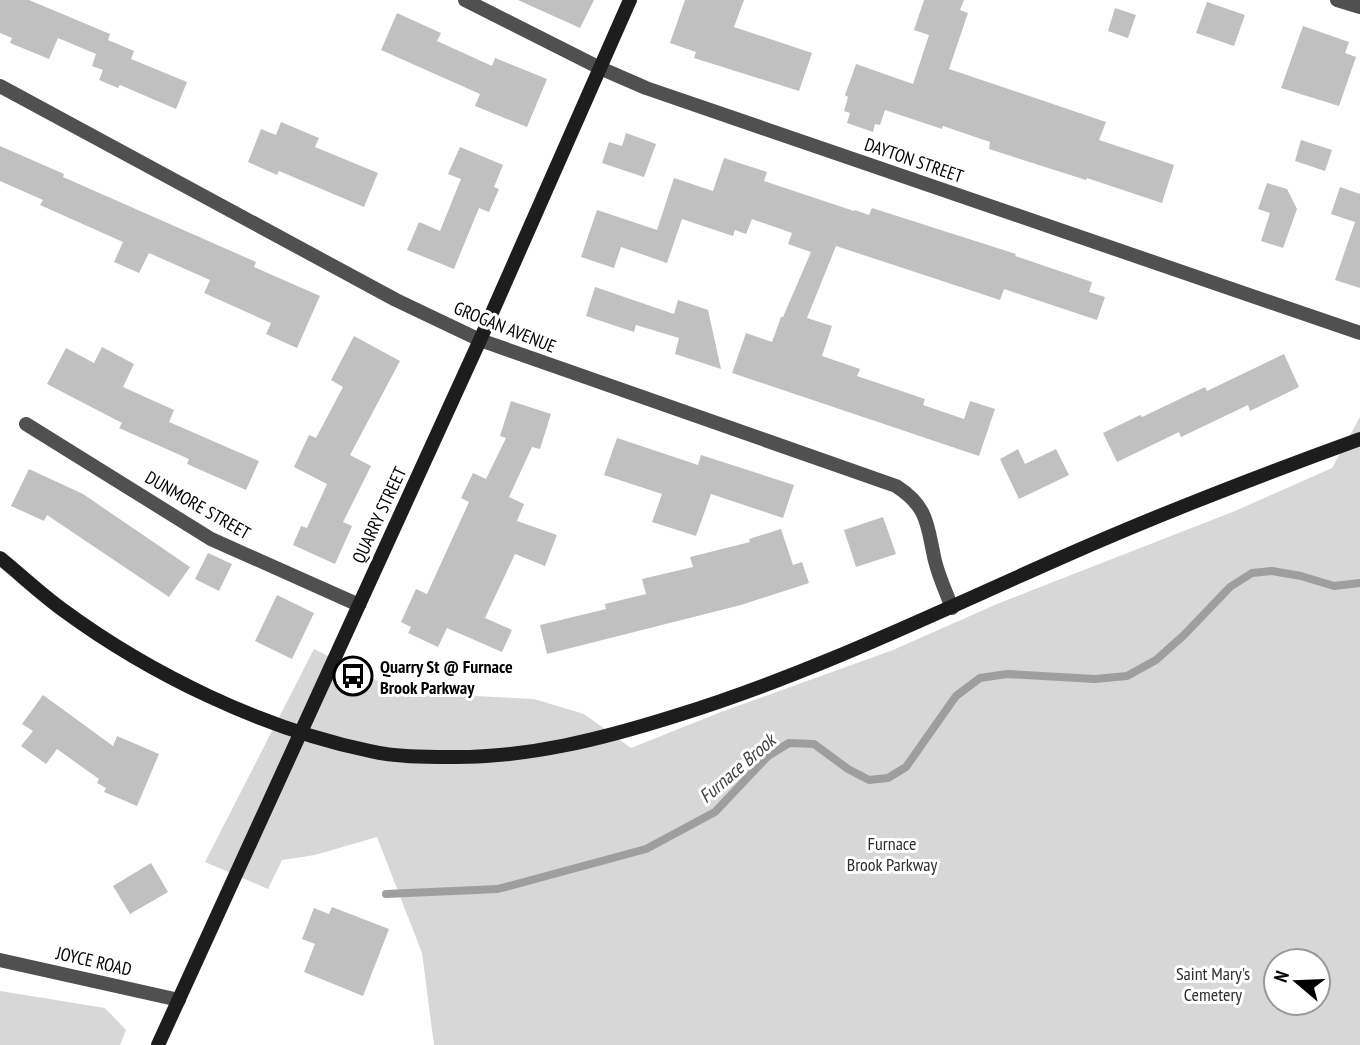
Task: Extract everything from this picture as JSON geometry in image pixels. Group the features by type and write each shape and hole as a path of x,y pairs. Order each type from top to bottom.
{"main road":[{"name":"QUARRY STREET","path":"158,1045 480,340 630,0"},
{"path":"0,558 63,610 133,656 211,697 300,733 372,752 429,757 512,754 588,741 774,684 1106,538 1360,439"}],"street":[{"name":"DAYTON STREET","path":"466,0 600,68 646,88 1360,333"},
{"path":"1337,0 1360,7"},
{"name":"GROGAN AVENUE","path":"0,86 404,304 480,340 896,486 917,503 925,514 938,572 952,607"},
{"name":"DUNMORE STREET","path":"26,424 211,538 359,605"},
{"name":"JOYCE ROAD","path":"0,960 179,1000"}],"green space":[{"name":"Furnace Brook Parkway","path":"1360,417 1360,1045 434,1045 422,953 377,837 315,855 282,860 268,889 205,862 314,649 378,681 475,696 534,699 584,714 631,748 721,712 893,650 997,604 1235,511 1332,468"},
{"path":"0,991 105,1008 126,1030 120,1045 0,1045"}],"building":[{"path":"0,0 29,0 110,34 108,40 134,51 131,59 187,82 176,109 120,85 118,88 99,80 103,70 92,66 96,54 58,38 49,59 10,43 12,38 0,33"},
{"path":"518,0 594,0 580,28"},
{"path":"685,0 744,0 734,27 812,53 799,91 694,58 696,52 670,43"},
{"path":"924,0 964,0 960,10 968,13 949,69 1106,122 1099,140 1174,165 1162,203 989,149 990,142 885,110 880,125 875,124 873,132 847,123 850,113 844,111 848,97 845,95 856,64 913,84 929,35 914,30"},
{"path":"1207,2 1245,15 1234,46 1196,33"},
{"path":"1115,8 1136,15 1128,38 1108,31"},
{"path":"397,13 441,33 437,41 492,66 495,58 547,79 527,127 475,106 480,94 381,50"},
{"path":"1303,26 1349,42 1345,53 1356,57 1339,106 1281,88"},
{"path":"281,122 319,138 315,147 378,173 364,207 279,171 277,175 248,162 261,129 276,135"},
{"path":"626,133 656,144 644,177 602,163 609,142 622,146"},
{"path":"1301,140 1332,150 1325,171 1295,161"},
{"path":"0,146 64,174 63,177 256,262 254,267 320,296 297,348 266,334 271,323 204,293 210,280 149,253 139,273 114,262 123,242 40,205 43,200 0,181"},
{"path":"460,147 503,165 494,187 499,189 489,212 479,208 454,269 407,250 419,222 440,231 461,179 448,174"},
{"path":"724,158 767,172 764,181 869,215 872,208 1016,254 1015,256 1092,282 1089,292 1105,297 1097,320 1004,289 1000,300 836,246 807,318 832,326 822,356 860,369 857,376 925,399 923,405 964,419 970,401 995,409 979,456 732,373 746,333 772,342 811,252 788,244 792,233 752,219 746,234 735,230 733,236 682,219 667,263 621,247 614,268 581,257 597,210 657,230 674,178 713,191"},
{"path":"1267,183 1287,189 1297,209 1283,248 1261,241 1270,213 1258,209"},
{"path":"1340,187 1360,194 1360,288 1335,280 1355,222 1331,214"},
{"path":"595,287 674,314 678,300 708,310 721,369 675,354 679,338 636,325 634,332 586,316"},
{"path":"354,336 400,361 350,455 371,466 343,522 352,526 335,564 293,545 301,526 307,528 327,484 294,467 309,435 316,438 343,387 331,380"},
{"path":"102,347 134,364 123,387 174,410 169,422 259,461 246,490 187,464 189,459 119,428 122,423 47,384 66,348 94,363"},
{"path":"1284,354 1299,387 1250,411 1248,405 1181,437 1179,432 1117,462 1103,433 1205,387 1207,391"},
{"path":"511,401 551,414 540,449 532,447 509,497 524,504 517,521 557,535 545,566 515,554 485,618 512,630 502,652 447,628 438,647 408,633 411,627 401,622 416,589 427,594 469,502 461,498 473,473 486,479 506,438 500,436"},
{"path":"617,438 698,465 701,455 794,485 783,518 711,494 696,536 652,522 662,494 604,475"},
{"path":"1018,449 1025,464 1056,449 1069,475 1019,499 1000,459"},
{"path":"29,469 83,494 190,567 169,597 47,515 44,521 11,506"},
{"path":"883,517 896,554 856,567 844,530"},
{"path":"781,529 793,565 802,562 809,583 741,605 547,654 540,625 606,609 605,604 646,594 642,579 693,567 690,557 750,542 749,539"},
{"path":"208,553 232,564 219,591 195,579"},
{"path":"277,595 314,613 292,659 255,641"},
{"path":"43,695 113,746 117,736 159,754 137,806 104,792 106,788 97,783 99,779 57,749 46,764 21,746 33,731 22,724"},
{"path":"151,863 168,892 130,914 113,886"},
{"path":"332,907 389,929 363,996 304,972 315,944 302,939 314,908 329,914"}],"waterway":[{"name":"Furnace Brook","path":"386,894 498,889 646,849 715,812 768,756 789,743 814,744 848,769 869,780 888,778 906,767 956,696 980,678 1007,674 1095,679 1127,676 1156,660 1230,587 1252,573 1272,571 1334,586 1360,583"}],"place":[{"name":"Quarry St @ Furnace Brook Parkway","path":"353,676"}],"park label":[{"name":"Saint Mary's Cemetery","path":"1213,983"}]}
